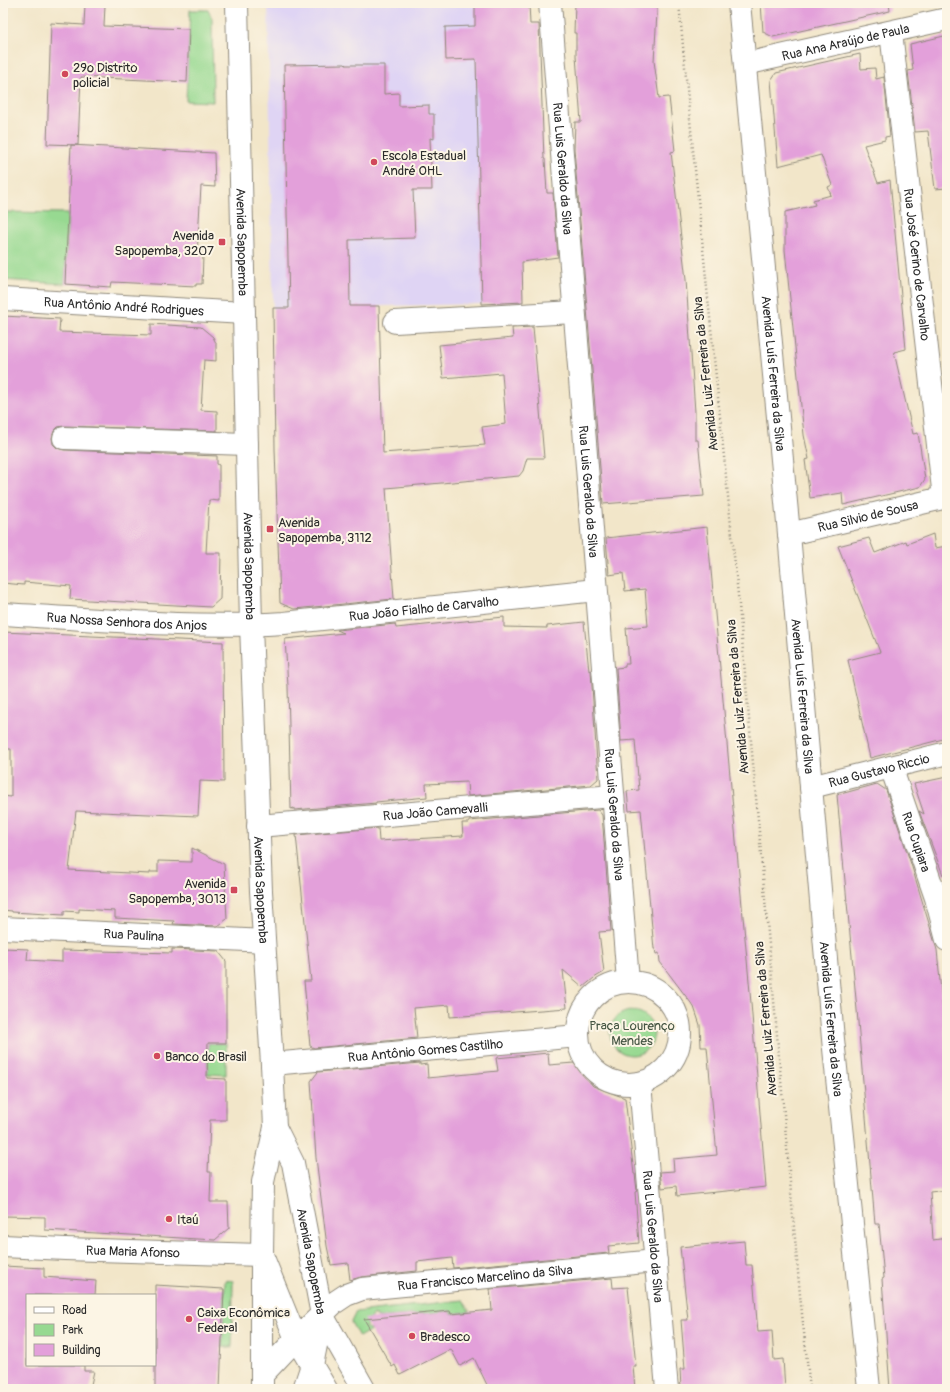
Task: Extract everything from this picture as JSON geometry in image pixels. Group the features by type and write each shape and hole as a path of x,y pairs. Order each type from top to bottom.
{"street":[{"name":"Avenida Sapopemba","path":"237,3 251,625 258,826 275,1127 263,1182 262,1255 296,1339 326,1389"},
{"name":"Rua Luis Geraldo da Silva","path":"550,3 628,981"},
{"name":"Avenida Luís Ferreira da Silva","path":"739,3 789,534 833,1040 869,1389"},
{"name":"Rua Ana Araújo de Paula","path":"744,64 947,19"},
{"name":"Rua José Cerino de Carvalho","path":"891,32 946,498"},
{"name":"Rua Antônio André Rodrigues","path":"3,299 244,313"},
{"path":"395,322 574,312"},
{"path":"64,438 247,444"},
{"name":"Rua Silvio de Sousa","path":"789,534 946,498"},
{"name":"Rua João Fialho de Carvalho","path":"251,625 596,590"},
{"name":"Rua Nossa Senhora dos Anjos","path":"3,614 175,623 251,625"},
{"name":"Rua Gustavo Riccio","path":"811,787 947,753"},
{"name":"Rua Cupiara","path":"890,767 936,898 947,940"},
{"name":"Rua João Camevalli","path":"258,826 613,796"},
{"name":"Rua Paulina","path":"3,928 264,940"},
{"path":"628,981 643,983 657,989 669,999 677,1012 681,1027 680,1042 675,1057 666,1069 654,1078 640,1084 622,1084 606,1078 592,1068 582,1053 578,1036 579,1019 586,1004 597,992 612,984 628,981"},
{"name":"Rua Antônio Gomes Castilho","path":"272,1064 578,1036"},
{"name":"Rua Luis Geraldo da Silva","path":"640,1084 667,1389"},
{"name":"Avenida Sapopemba","path":"275,1127 293,1163 322,1315 364,1389"},
{"name":"Rua Maria Afonso","path":"3,1246 73,1250 262,1255"},
{"path":"262,1255 262,1382"},
{"name":"Rua Francisco Marcelino da Silva","path":"262,1382 296,1339 334,1303 346,1295 362,1289 656,1261"},
{"path":"304,1389 312,1365 322,1315"}],"path":[{"name":"Avenida Luiz Ferreira da Silva","path":"679,3 688,110 739,605 800,1295 810,1389"}],"shaded area":[{"name":"Escola Estadual André OHL","path":"268,3 475,3 482,304 273,308"}],"green space":[{"path":"190,10 208,10 212,18 213,102 186,101"},
{"path":"3,212 68,213 65,284 3,280"},
{"name":"Praça Lourenço Mendes","path":"628,1011 636,1011 648,1017 654,1029 654,1037 648,1049 636,1055 628,1055 616,1049 610,1037 610,1029 616,1017"},
{"path":"208,1043 226,1043 226,1075 207,1074"},
{"path":"225,1280 233,1281 232,1347 222,1347"},
{"path":"463,1300 470,1312 451,1314 450,1311 379,1318 373,1314 365,1327 371,1330 359,1337 351,1322 356,1312"}],"building":[{"path":"475,3 529,3 530,24 539,24 544,159 547,193 553,193 558,257 522,262 523,302 482,304 476,59 446,60 445,27 475,26"},
{"path":"575,3 657,3 654,61 659,98 669,97 675,151 671,152 686,280 695,412 695,440 698,440 704,496 603,504 574,149 575,122 581,122 576,56 576,33 574,33"},
{"path":"761,3 889,3 890,11 773,37 763,32"},
{"path":"85,4 105,5 104,26 189,29 187,82 81,77 78,145 47,144 51,23 84,25"},
{"path":"944,36 947,60 947,188 935,189 928,131 915,132 908,71 913,70 910,44"},
{"path":"860,54 861,69 875,68 876,79 884,77 890,136 885,137 885,140 864,145 878,183 890,180 906,349 894,352 913,434 918,433 925,479 920,487 843,505 842,493 810,498 805,460 809,459 804,435 785,250 785,212 815,205 813,200 831,195 828,187 832,185 821,155 778,166 771,80 776,73"},
{"path":"284,65 384,65 384,94 399,93 399,106 429,105 429,114 434,114 434,139 430,138 432,190 413,190 415,238 349,240 350,306 379,306 383,453 485,445 482,427 506,424 502,373 443,378 439,345 513,338 512,328 533,327 544,458 527,458 523,471 519,476 386,488 394,599 294,609 280,603 275,449 273,308 289,308"},
{"path":"71,145 214,153 215,187 201,186 197,256 203,256 202,284 196,284 196,286 112,282 111,287 65,284"},
{"path":"3,316 60,319 59,332 151,335 151,324 201,327 213,337 216,343 216,361 204,360 201,410 217,411 217,431 64,426 58,427 54,431 52,438 53,444 57,448 64,450 217,456 217,464 219,465 219,501 209,500 206,553 221,553 220,599 211,607 70,599 71,586 24,582 24,585 3,583"},
{"path":"707,527 751,1003 766,1187 677,1196 676,1186 662,1188 660,1172 674,1171 673,1159 717,1155 707,1047 701,1047 700,1025 694,1007 660,962 659,953 656,954 654,949 641,810 629,811 627,791 639,790 635,740 621,741 616,668 625,667 625,664 629,664 626,628 648,626 645,589 625,591 623,573 609,575 606,538"},
{"path":"933,534 935,548 947,546 947,738 870,758 848,660 880,652 838,546 869,538 875,553 906,541 907,544"},
{"path":"504,617 504,627 547,628 547,626 584,622 589,671 591,670 598,779 591,785 468,796 467,782 426,784 427,797 376,803 294,810 294,808 291,809 288,686 285,639 344,633 337,630 395,624 396,628"},
{"path":"3,632 223,642 224,782 200,781 198,816 76,811 69,870 150,874 150,872 158,872 158,861 192,862 192,848 224,864 227,919 218,926 173,924 174,921 115,918 115,911 79,909 79,912 64,911 64,915 12,912 3,910 3,796 11,797 11,749 3,749"},
{"path":"947,777 947,875 943,875 919,811 924,814 914,784"},
{"path":"877,784 886,790 911,864 937,950 947,1053 947,1190 930,1192 933,1240 947,1238 947,1389 890,1389 882,1279 884,1278 879,1224 875,1224 837,795"},
{"path":"598,810 602,815 611,931 599,932 604,972 583,987 563,970 567,1008 450,1017 449,1005 414,1008 417,1038 314,1048 310,1046 304,981 311,981 296,835 378,828 379,841 463,836 462,823 469,823 469,821"},
{"path":"3,948 28,949 27,960 62,962 62,950 172,953 172,949 218,951 226,961 226,1043 208,1043 207,1078 226,1079 226,1120 210,1120 208,1172 211,1172 210,1202 228,1202 229,1228 215,1240 45,1230 45,1217 3,1216"},
{"path":"548,1053 549,1065 574,1063 593,1086 625,1098 637,1191 635,1192 639,1243 608,1246 609,1253 453,1268 452,1258 417,1262 417,1271 361,1277 350,1280 348,1263 331,1265 327,1246 316,1158 311,1081 318,1072 420,1063 420,1065 427,1064 428,1078 498,1071 496,1058"},
{"path":"744,1241 746,1265 752,1265 758,1332 772,1331 774,1360 783,1359 785,1389 681,1389 680,1369 685,1369 681,1320 688,1320 680,1247"},
{"path":"3,1266 44,1268 44,1277 96,1281 95,1294 26,1294 26,1366 84,1366 84,1371 94,1371 90,1389 3,1389"},
{"path":"612,1278 613,1288 628,1287 636,1366 633,1366 635,1389 489,1389 474,1358 460,1366 451,1349 400,1375 395,1365 392,1367 364,1319 450,1311 451,1314 492,1310 490,1289"},
{"path":"155,1285 224,1289 220,1389 155,1389"}],"place":[{"name":"29º Distrito policial","path":"65,74"},
{"name":"Escola Estadual André OHL","path":"374,162"},
{"name":"Avenida Sapopemba, 3207","path":"222,242"},
{"name":"Avenida Sapopemba, 3112","path":"270,529"},
{"name":"Avenida Sapopemba, 3013","path":"234,890"},
{"name":"Banco do Brasil","path":"157,1056"},
{"name":"Itaú","path":"169,1219"},
{"name":"Caixa Econômica Federal","path":"189,1319"},
{"name":"Bradesco","path":"412,1336"}]}
